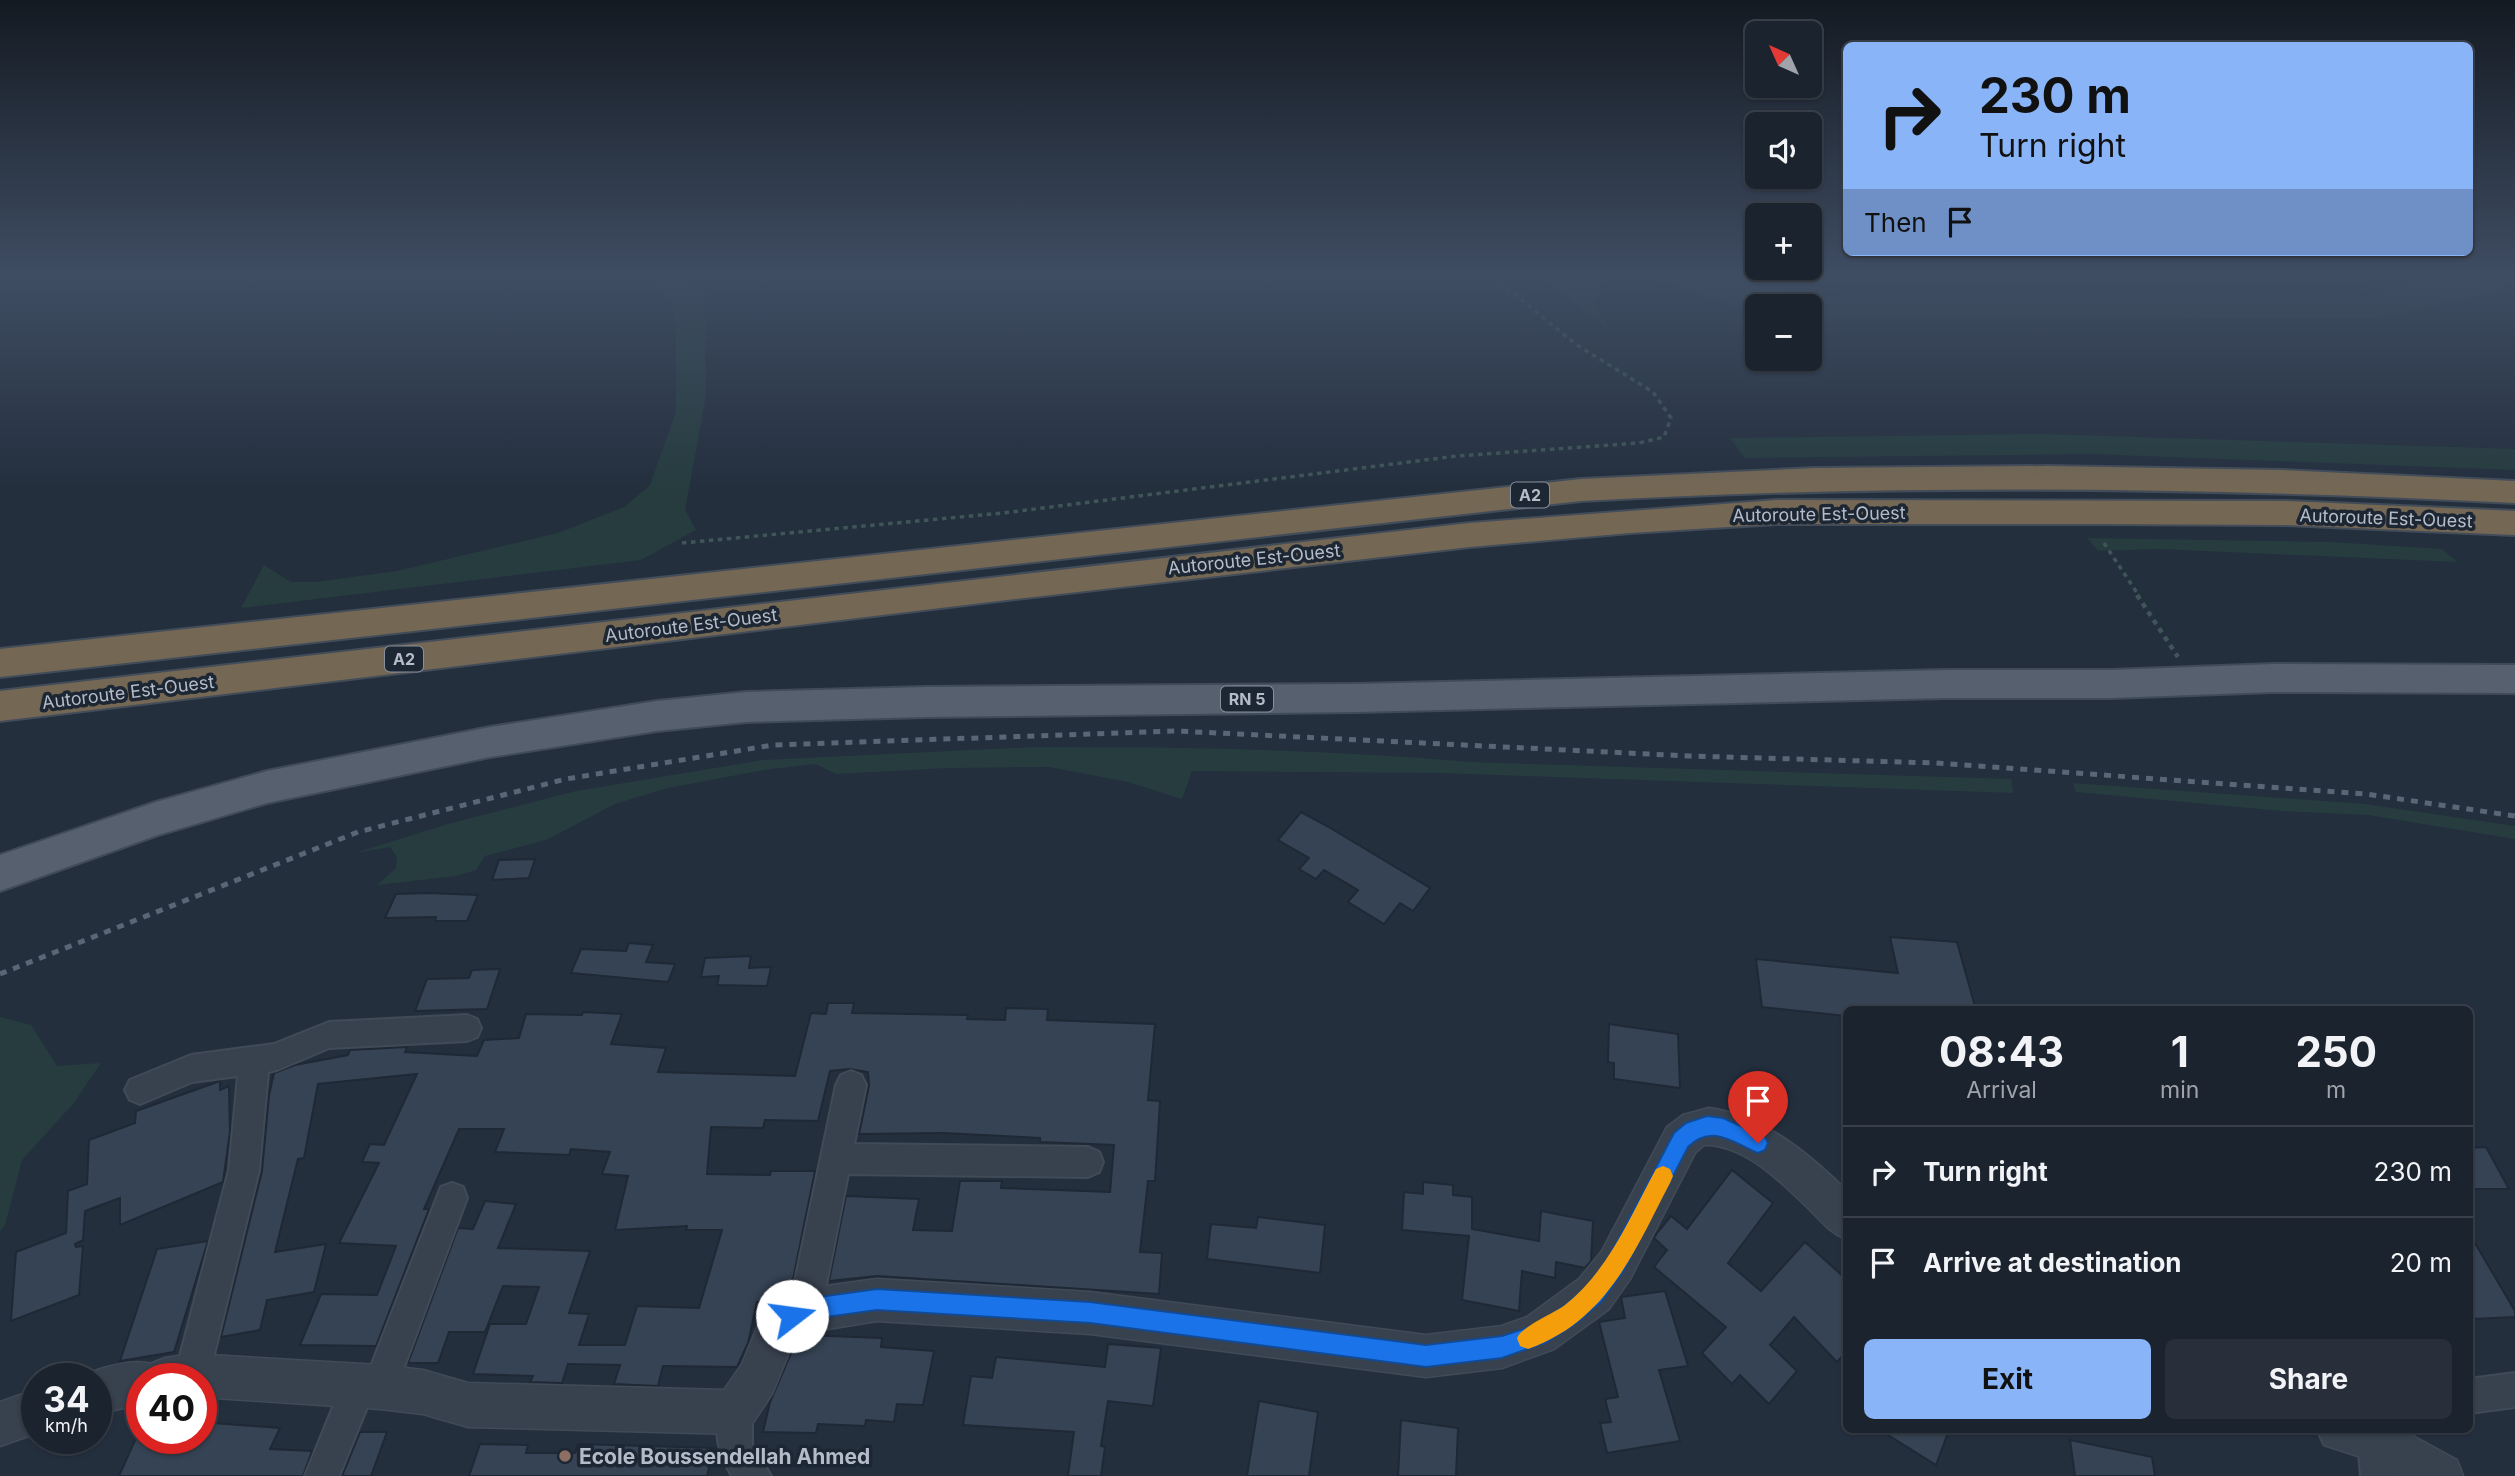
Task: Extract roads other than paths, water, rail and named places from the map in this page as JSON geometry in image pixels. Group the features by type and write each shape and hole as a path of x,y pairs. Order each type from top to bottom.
{"highway":[{"name":"Autoroute Est-Ouest","path":"0,663 549,601 1622,487 1704,482 1942,476 2355,483 2515,492"},
{"name":"Autoroute Est-Ouest","path":"0,706 1028,585 1471,535 1630,522 1777,512 2094,512 2286,513 2515,523"}],"main road":[{"name":"RN 5","path":"0,873 156,819 267,787 490,742 657,716 733,709 925,702 1370,698 2288,678 2515,678"}],"street":[{"path":"140,1090 191,1069 277,1057 329,1035 467,1028"},
{"path":"182,1363 244,1170 254,1061"},
{"path":"806,1310 851,1085"},
{"path":"754,1476 737,1456 731,1432 735,1412 757,1379 778,1328 792,1316 806,1310 877,1300 1090,1313 1426,1356 1502,1347 1539,1334 1594,1294 1616,1265 1681,1140 1692,1130 1707,1126 1723,1128 1758,1143 1821,1190 1843,1216"},
{"path":"837,1159 1088,1162"},
{"path":"322,1476 369,1387 452,1198"},
{"path":"217,1379 423,1392 468,1405 735,1412"},
{"path":"2473,1395 2515,1390"},
{"path":"0,1424 21,1417"},
{"path":"2371,1441 2441,1476"}],"railway":[{"path":"0,974 358,832 566,779 773,745 1177,731 1689,756 1936,763 2366,794 2515,816"}],"place":[{"name":"Ecole Boussendellah Ahmed","path":"565,1456"}]}
